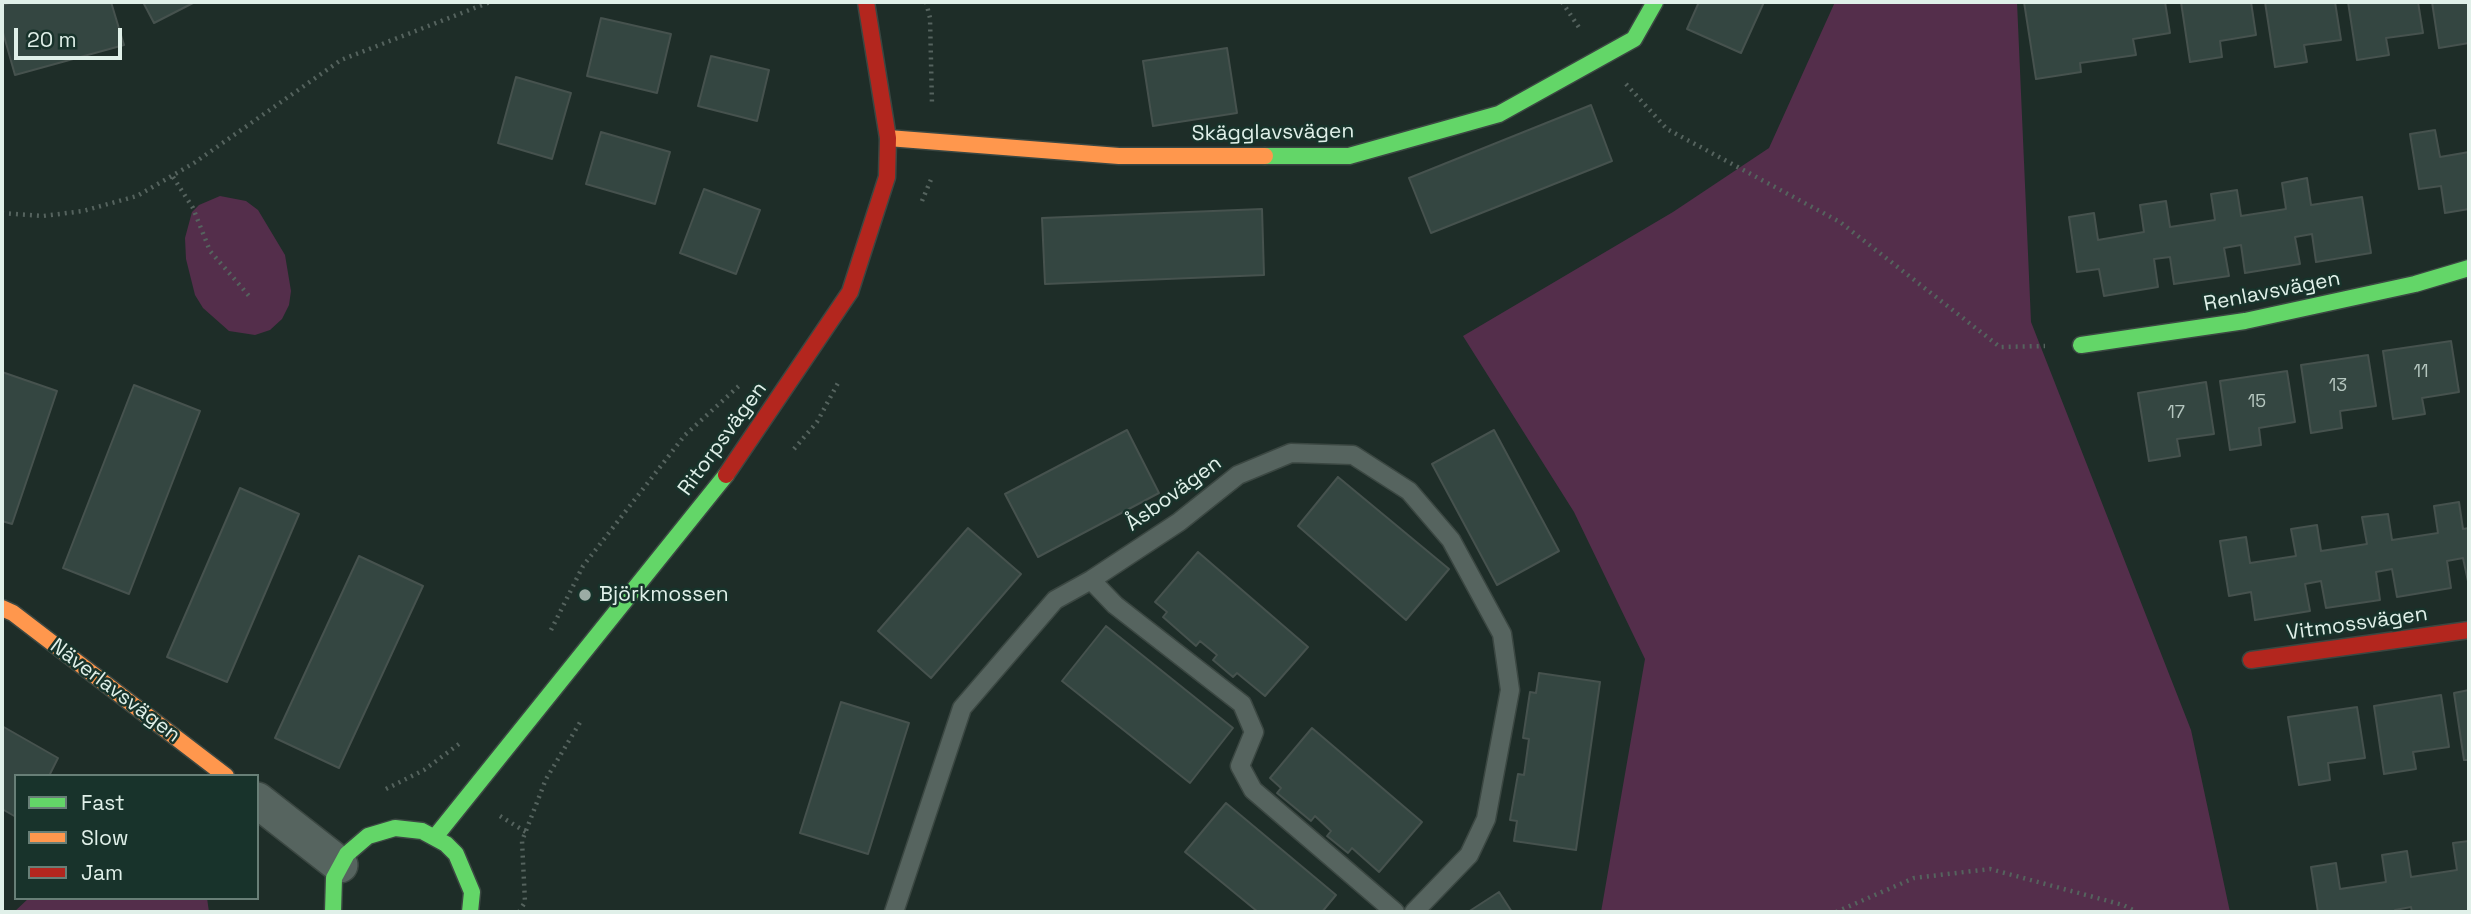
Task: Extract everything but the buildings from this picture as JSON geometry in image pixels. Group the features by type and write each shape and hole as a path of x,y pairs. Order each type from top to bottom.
{"street":[{"name":"Ritorpsvägen","path":"435,837 734,466 850,292 887,177 888,138 866,2"},
{"name":"Skägglavsvägen","path":"888,138 1119,156 1349,156 1499,114 1634,39 1655,2"},
{"name":"Renlavsvägen","path":"2081,345 2245,321 2415,284 2469,268"},
{"name":"Näverlavsvägen","path":"2,608 13,613 223,774"},
{"name":"Vitmossvägen","path":"2250,660 2469,630"},
{"path":"259,802 340,865"},
{"path":"333,912 331,891 340,865 357,844 381,831 409,828 435,837 456,854 464,866 471,892 470,912"}],"lane":[{"name":"Åsbovägen","path":"894,912 962,708 1055,600 1091,580 1179,522 1238,475 1291,453 1353,455 1409,491 1451,540 1502,634 1510,690 1486,819 1469,855 1414,912"},
{"path":"1091,580 1115,605 1242,704 1254,732 1240,766 1253,790 1395,912"}],"path":[{"path":"463,2 466,11"},
{"path":"2,213 43,216 83,211 137,196 173,177 341,60 490,2"},
{"path":"1601,57 1667,129 1840,222 2000,347 2081,345"},
{"path":"173,177 193,208 210,251 250,297"},
{"path":"548,635 591,555 685,435 747,378"},
{"path":"381,791 424,770 467,738"},
{"path":"1836,912 1914,878 1990,869 2123,905 2137,912"}],"shaded area":[{"path":"1835,2 2017,2 2031,322 2191,730 2230,912 1601,912 1645,659 1574,512 1463,336 1673,212 1769,148"},
{"path":"220,196 246,201 258,210 285,255 291,291 289,305 282,319 270,330 255,335 229,331 203,308 195,295 186,259 185,238 192,212 199,205"},
{"path":"27,900 207,900 209,912 14,912"}],"traffic: fast":[{"path":"1265,156 1349,156 1499,114 1634,39 1655,2"},
{"path":"2081,345 2245,321 2415,284 2469,268"},
{"path":"435,837 726,475"},
{"path":"333,912 334,878 347,854 368,836 395,828 422,831 446,844 456,854 472,892 470,912"}],"traffic: slow":[{"path":"888,138 1119,156 1265,156"},
{"path":"2,608 13,613 223,774"}],"traffic: jam":[{"path":"726,475 850,292 887,177 888,138 866,2"},
{"path":"2251,660 2469,630"}],"place":[{"name":"Björkmossen","path":"585,595"}]}
